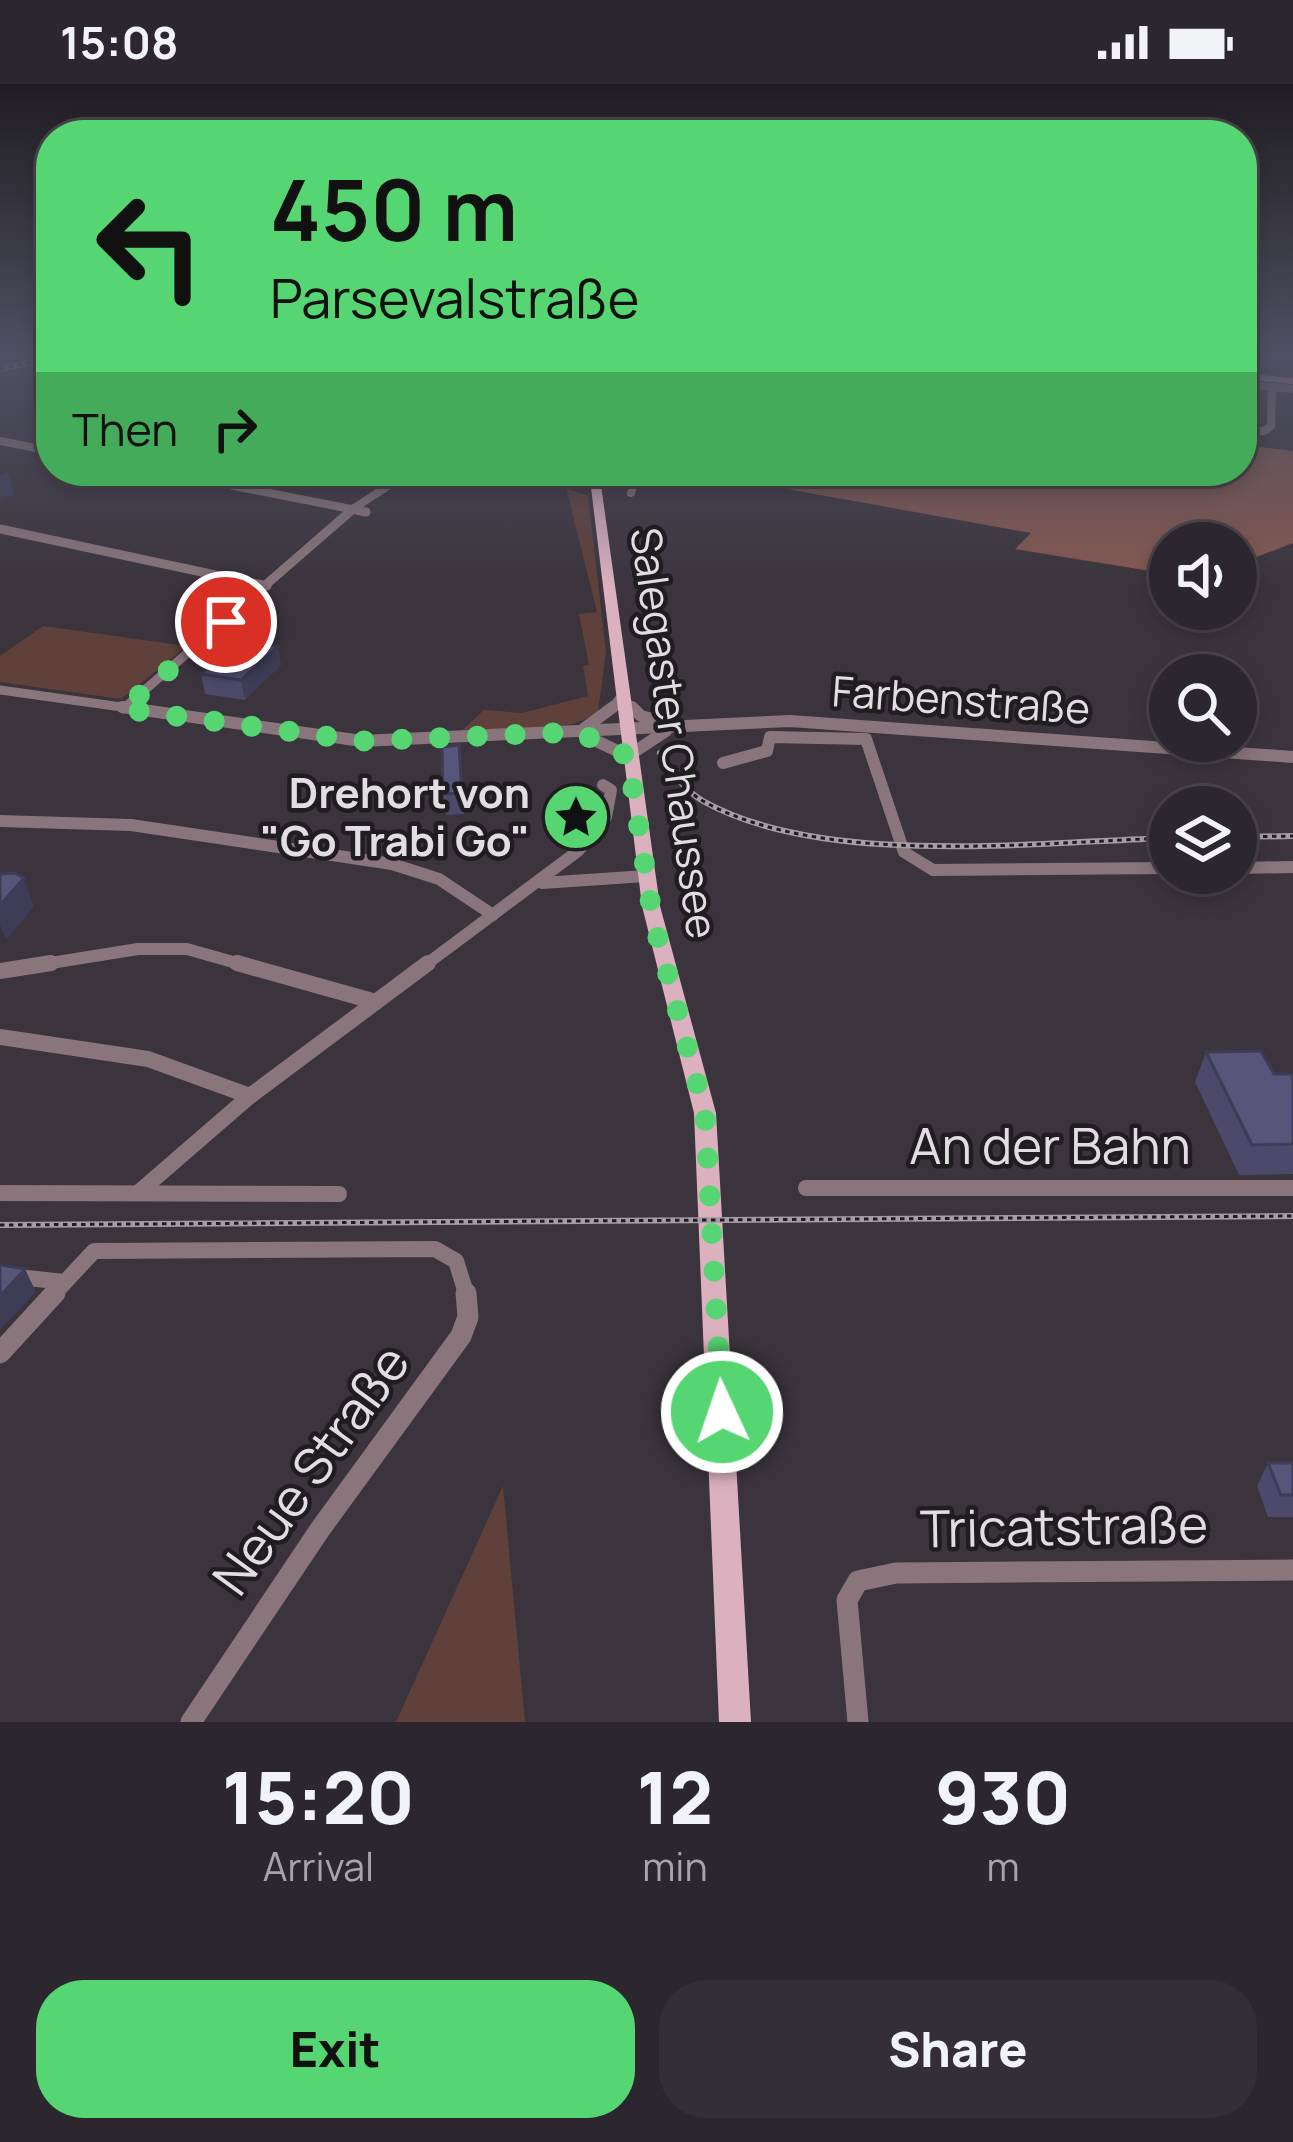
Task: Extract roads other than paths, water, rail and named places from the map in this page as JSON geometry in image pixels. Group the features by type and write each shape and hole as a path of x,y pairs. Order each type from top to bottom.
{"main road":[{"name":"Salegaster Chaussee","path":"596,486 653,919 705,1113 735,1722"}],"street":[{"path":"0,441 36,448"},
{"path":"234,486 366,512"},
{"path":"123,709 351,509 387,486"},
{"path":"631,493 634,486"},
{"path":"0,530 267,586"},
{"name":"Farbenstraße","path":"0,690 362,741 790,721 1293,757"},
{"path":"578,732 605,717 621,698 641,716 684,726"},
{"path":"578,732 628,756 652,737 684,726"},
{"path":"723,763 767,751 770,737 866,739 904,852 933,870 1149,868"},
{"path":"140,1192 250,1096 537,884 599,828 610,804 611,790 603,785"},
{"path":"0,821 131,825 392,864 439,879 494,915"},
{"path":"1257,868 1293,867"},
{"path":"537,884 646,876"},
{"path":"0,970 138,949 187,949 376,1002"},
{"path":"0,1037 148,1059 250,1096"},
{"name":"An der Bahn","path":"806,1188 1293,1188"},
{"path":"0,1193 339,1194"},
{"name":"Neue Straße","path":"64,1282 94,1251 435,1249 456,1261 468,1298 461,1336 321,1528 190,1722"},
{"path":"0,1275 64,1282"},
{"path":"0,1352 64,1282"},
{"name":"Tricatstraße","path":"858,1722 847,1600 858,1581 896,1573 1293,1570"}],"railway":[{"path":"660,753 684,786 703,801 752,822 807,836 931,846 1149,839"},
{"path":"1257,837 1293,836"},
{"path":"0,1225 1293,1216"}],"place":[{"name":"Drehort von \"Go Trabi Go\"","path":"576,817"}]}
